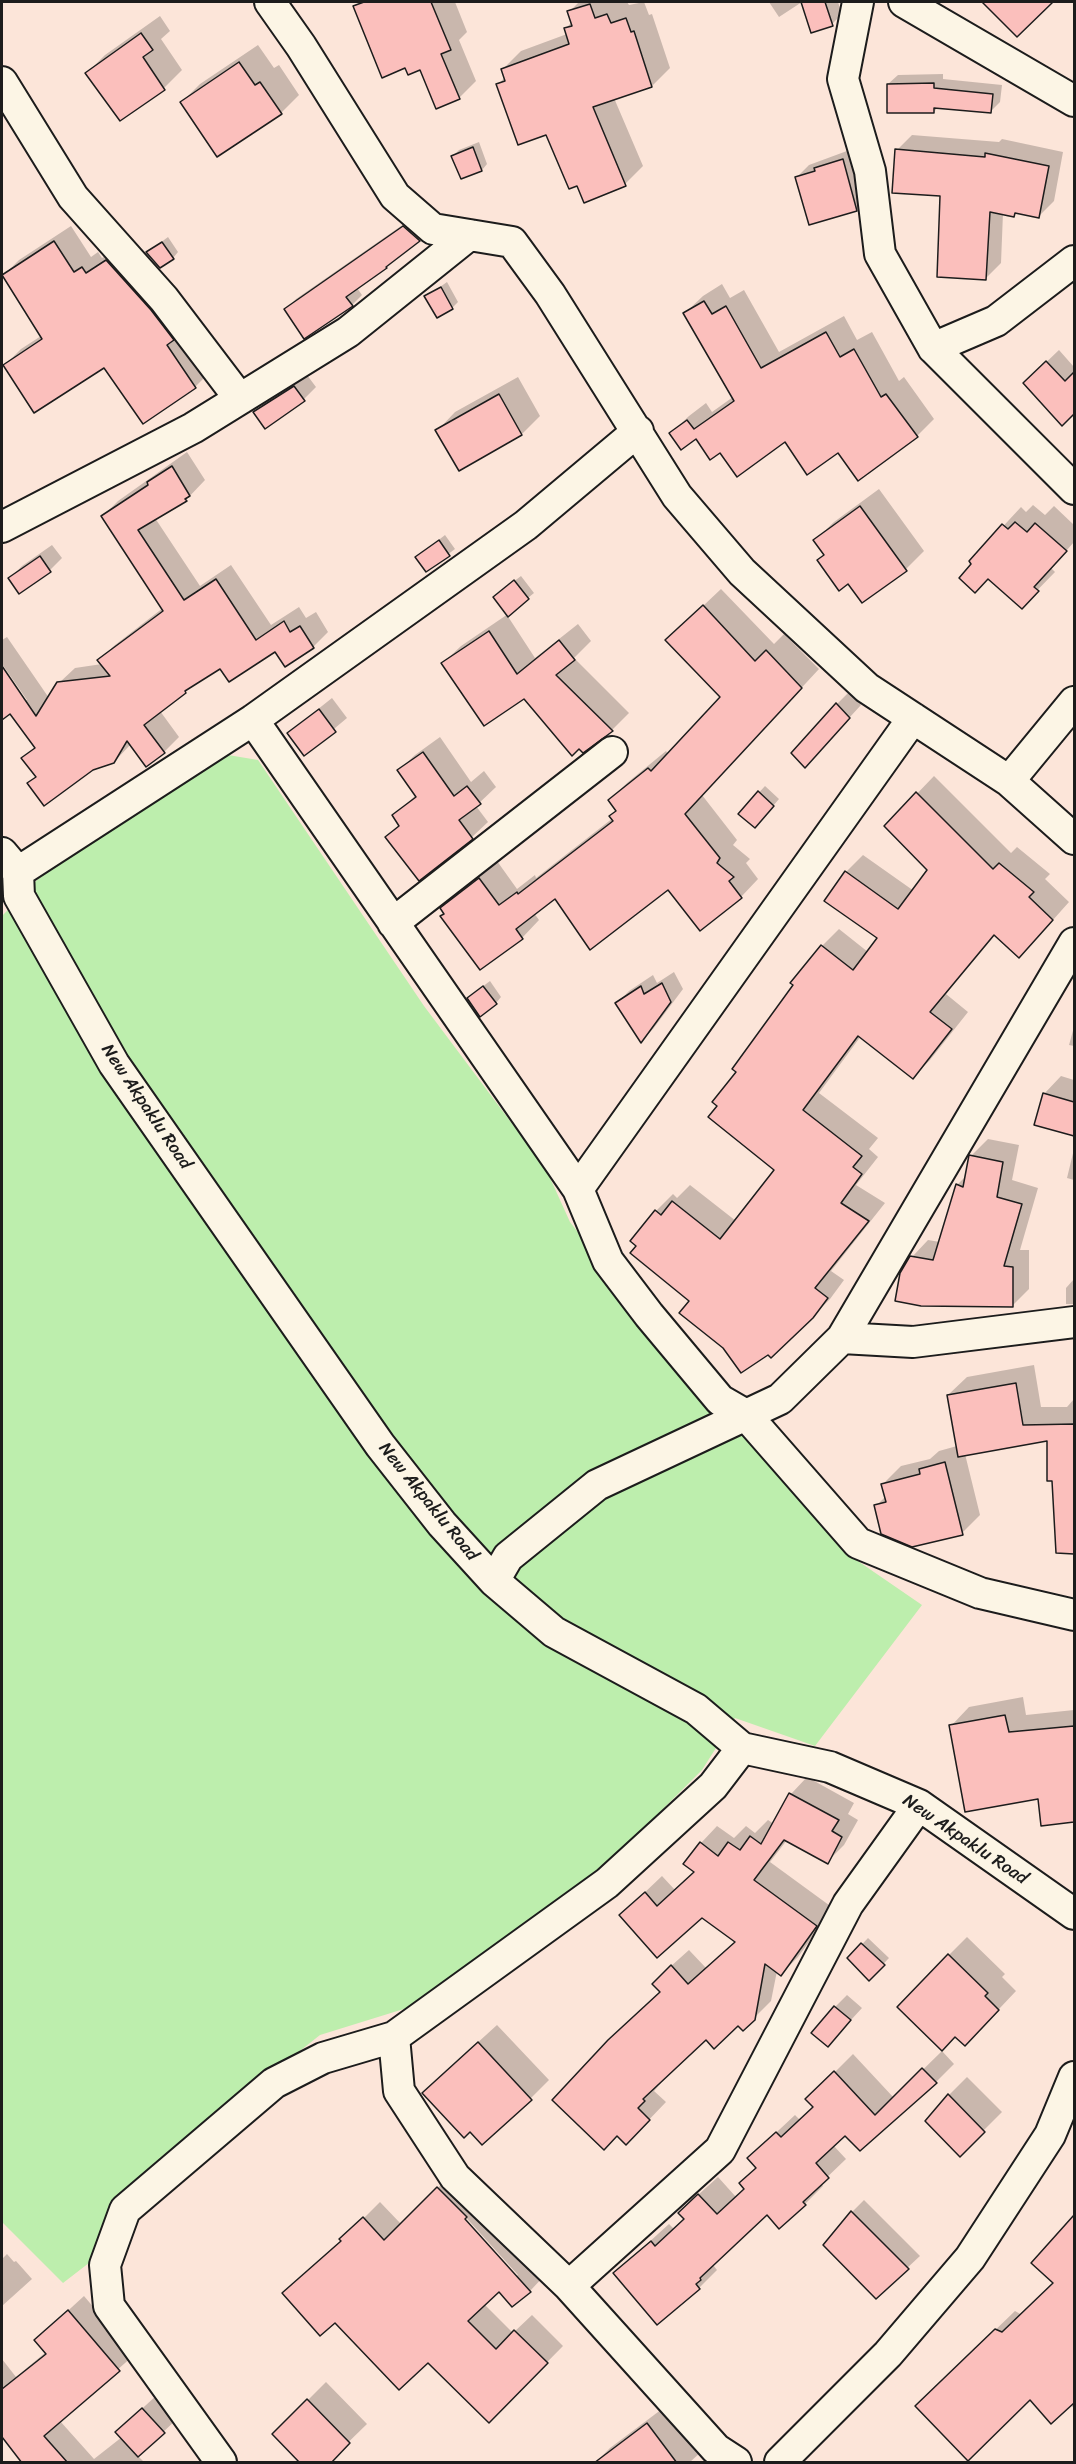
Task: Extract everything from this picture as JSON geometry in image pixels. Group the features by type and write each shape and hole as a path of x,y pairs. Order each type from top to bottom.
{"street":[{"path":"270,2 301,46 395,196 433,229 512,242 550,294 677,496 742,572 867,688 1009,781 1074,839"},
{"path":"858,2 843,79 870,171 880,254 933,348 1074,489"},
{"path":"904,2 1074,101"},
{"path":"2,82 73,197 164,299 240,399"},
{"path":"2,527 193,428 348,332 469,235"},
{"path":"933,348 996,321 1074,261"},
{"path":"10,881 253,720 526,525 638,431"},
{"path":"1009,781 1074,702"},
{"path":"578,1189 913,718"},
{"path":"253,720 578,1189 608,1261 720,1400 747,1415 858,1543 980,1593 1074,1615"},
{"path":"393,923 612,752"},
{"name":"New Akpaklu Road","path":"10,881 121,1073 380,1445 442,1524 494,1581 554,1632 696,1709 742,1748 830,1767 919,1805 1074,1914"},
{"path":"494,1581 508,1557 597,1485 780,1399 842,1338 1074,943"},
{"path":"842,1338 913,1342 1074,1322"},
{"path":"221,2463 109,2306 105,2265 125,2210 274,2083 323,2058 394,2037 607,1883 712,1786 742,1748"},
{"path":"569,2286 720,2150 848,1904 919,1805"},
{"path":"394,2037 399,2091 455,2177 569,2286 716,2449 736,2463"},
{"path":"780,2463 888,2354 970,2258 1050,2135 1074,2077"}],"green space":[{"path":"222,754 258,760 424,1006 546,1169 570,1222 699,1388 745,1429 855,1559 922,1605 815,1746 735,1718 702,1770 611,1861 407,2008 320,2035 112,2200 98,2256 63,2283 2,2222 2,916 38,879"}],"building":[{"path":"364,2 431,2 451,50 441,54 460,99 436,109 420,70 408,75 405,68 382,78 353,6"},
{"path":"801,2 825,2 833,26 811,33"},
{"path":"982,2 1053,2 1017,37"},
{"path":"590,4 595,18 607,14 611,23 626,18 631,32 634,31 652,87 593,107 626,186 584,203 577,186 569,189 546,135 518,145 496,84 505,81 501,69 569,44 564,28 572,26 567,11"},
{"path":"141,33 153,50 143,57 165,90 120,121 85,73"},
{"path":"239,62 255,85 260,82 282,114 217,157 180,102"},
{"path":"934,83 934,88 993,94 991,113 934,108 934,113 887,113 887,84"},
{"path":"473,147 482,171 461,179 451,156"},
{"path":"895,149 985,157 985,153 1049,166 1039,218 1015,213 1014,217 990,212 986,280 937,277 940,196 892,193"},
{"path":"843,159 857,211 809,225 795,177"},
{"path":"403,226 420,241 346,297 353,306 304,339 284,309"},
{"path":"54,241 74,272 82,267 86,273 106,260 151,310 174,340 167,345 196,388 143,424 104,368 34,413 3,365 42,339 2,275"},
{"path":"162,242 174,259 160,268 146,252"},
{"path":"441,287 453,309 437,318 424,296"},
{"path":"704,301 712,314 726,306 761,368 826,332 840,357 854,349 881,397 886,394 918,437 858,481 838,453 807,475 785,442 737,477 720,453 710,460 696,439 681,450 669,433 687,420 694,429 734,401 683,313"},
{"path":"1046,361 1065,381 1074,372 1074,414 1062,426 1023,383"},
{"path":"294,386 305,401 265,429 253,412"},
{"path":"499,394 522,435 459,471 435,430"},
{"path":"172,466 190,496 185,499 187,501 138,530 184,600 216,579 256,640 284,621 290,632 300,626 314,648 285,667 275,652 229,682 220,669 185,691 186,693 144,725 165,753 146,767 127,741 114,763 93,770 44,806 27,783 36,777 21,758 35,748 10,714 2,720 2,666 36,716 57,682 110,676 97,660 163,611 101,516"},
{"path":"860,506 907,571 862,603 848,584 839,591 817,560 824,555 813,540"},
{"path":"1015,522 1027,532 1035,523 1067,551 1034,587 1039,591 1022,609 988,579 975,593 959,578 971,564 969,561 1002,524 1008,529"},
{"path":"439,540 450,556 426,572 415,557"},
{"path":"40,556 51,572 19,594 8,578"},
{"path":"514,580 529,599 508,617 493,597"},
{"path":"703,605 755,661 766,650 802,688 685,814 720,858 717,863 734,877 729,881 742,898 700,931 668,890 590,950 555,899 516,929 523,939 480,970 440,916 444,914 440,908 479,878 499,905 517,892 518,894 613,821 609,816 616,811 608,800 648,768 651,771 720,697 665,640"},
{"path":"489,631 517,674 559,640 575,660 556,675 613,731 583,753 579,749 572,756 524,699 484,726 441,663"},
{"path":"836,703 850,718 805,768 791,753"},
{"path":"319,709 336,732 304,756 287,733"},
{"path":"423,752 454,796 467,786 481,804 459,820 473,839 419,881 385,837 399,826 392,815 416,797 397,770"},
{"path":"758,791 774,806 755,828 738,814"},
{"path":"916,792 993,869 999,863 1034,892 1029,897 1053,920 1019,958 994,935 930,1012 952,1029 913,1079 858,1036 803,1110 862,1156 853,1167 862,1174 841,1203 869,1221 815,1288 828,1298 813,1318 771,1358 768,1355 741,1373 723,1348 679,1313 689,1301 630,1253 636,1246 630,1241 655,1210 661,1215 672,1201 720,1239 774,1170 708,1117 717,1106 712,1102 736,1072 732,1069 793,985 790,983 821,945 853,970 877,938 824,901 845,871 898,909 927,870 884,826"},
{"path":"662,983 671,1002 641,1043 615,1003 641,986 644,994"},
{"path":"483,986 497,1004 480,1017 467,998"},
{"path":"1043,1093 1074,1102 1074,1136 1034,1125"},
{"path":"969,1155 1003,1162 997,1197 1022,1204 1004,1266 1013,1267 1013,1307 921,1306 895,1301 900,1273 910,1256 933,1260 956,1184 963,1187"},
{"path":"1016,1383 1023,1425 1074,1424 1074,1554 1056,1553 1052,1481 1047,1481 1047,1441 958,1457 947,1395"},
{"path":"945,1462 963,1535 912,1547 881,1534 874,1505 886,1502 881,1484 920,1474 919,1469"},
{"path":"1005,1715 1009,1732 1074,1726 1074,1822 1041,1826 1038,1799 965,1812 949,1725"},
{"path":"789,1793 839,1820 832,1831 842,1837 828,1864 784,1840 754,1880 817,1926 781,1976 765,1964 755,2020 743,2031 738,2026 714,2049 706,2040 643,2099 645,2101 638,2108 650,2120 626,2145 617,2136 604,2150 552,2100 608,2040 660,1992 652,1984 671,1965 688,1984 735,1942 702,1918 657,1958 619,1915 645,1892 657,1906 694,1872 683,1864 700,1842 718,1856 728,1842 740,1850 750,1836 761,1844"},
{"path":"861,1943 885,1965 869,1981 847,1958"},
{"path":"948,1954 988,1993 985,1996 999,2010 965,2046 955,2037 942,2051 897,2007"},
{"path":"834,2006 851,2020 828,2047 811,2033"},
{"path":"478,2042 532,2100 482,2145 470,2132 464,2138 422,2093"},
{"path":"922,2068 937,2083 860,2151 845,2136 816,2163 829,2178 803,2202 806,2205 779,2229 767,2215 700,2278 701,2280 696,2284 700,2289 657,2325 613,2273 651,2241 655,2246 684,2219 678,2213 698,2194 717,2214 744,2189 739,2183 756,2168 747,2158 776,2132 781,2137 813,2107 805,2099 834,2071 875,2115"},
{"path":"948,2094 985,2132 960,2157 925,2121"},
{"path":"437,2187 467,2217 465,2219 531,2292 512,2307 499,2292 468,2321 496,2349 514,2330 548,2363 489,2423 428,2363 399,2390 335,2323 320,2336 282,2293 341,2241 339,2239 363,2217 384,2240"},
{"path":"851,2211 909,2269 876,2299 823,2245"},
{"path":"1074,2215 1074,2403 1051,2424 1030,2400 968,2461 915,2406 995,2329 1002,2332 1053,2283 1031,2263"},
{"path":"68,2310 120,2371 44,2436 68,2463 22,2463 2,2437 2,2389 46,2354 34,2340"},
{"path":"307,2399 350,2443 331,2463 300,2463 272,2434"},
{"path":"142,2408 165,2433 138,2457 115,2432"},
{"path":"647,2423 677,2463 594,2463"}]}
